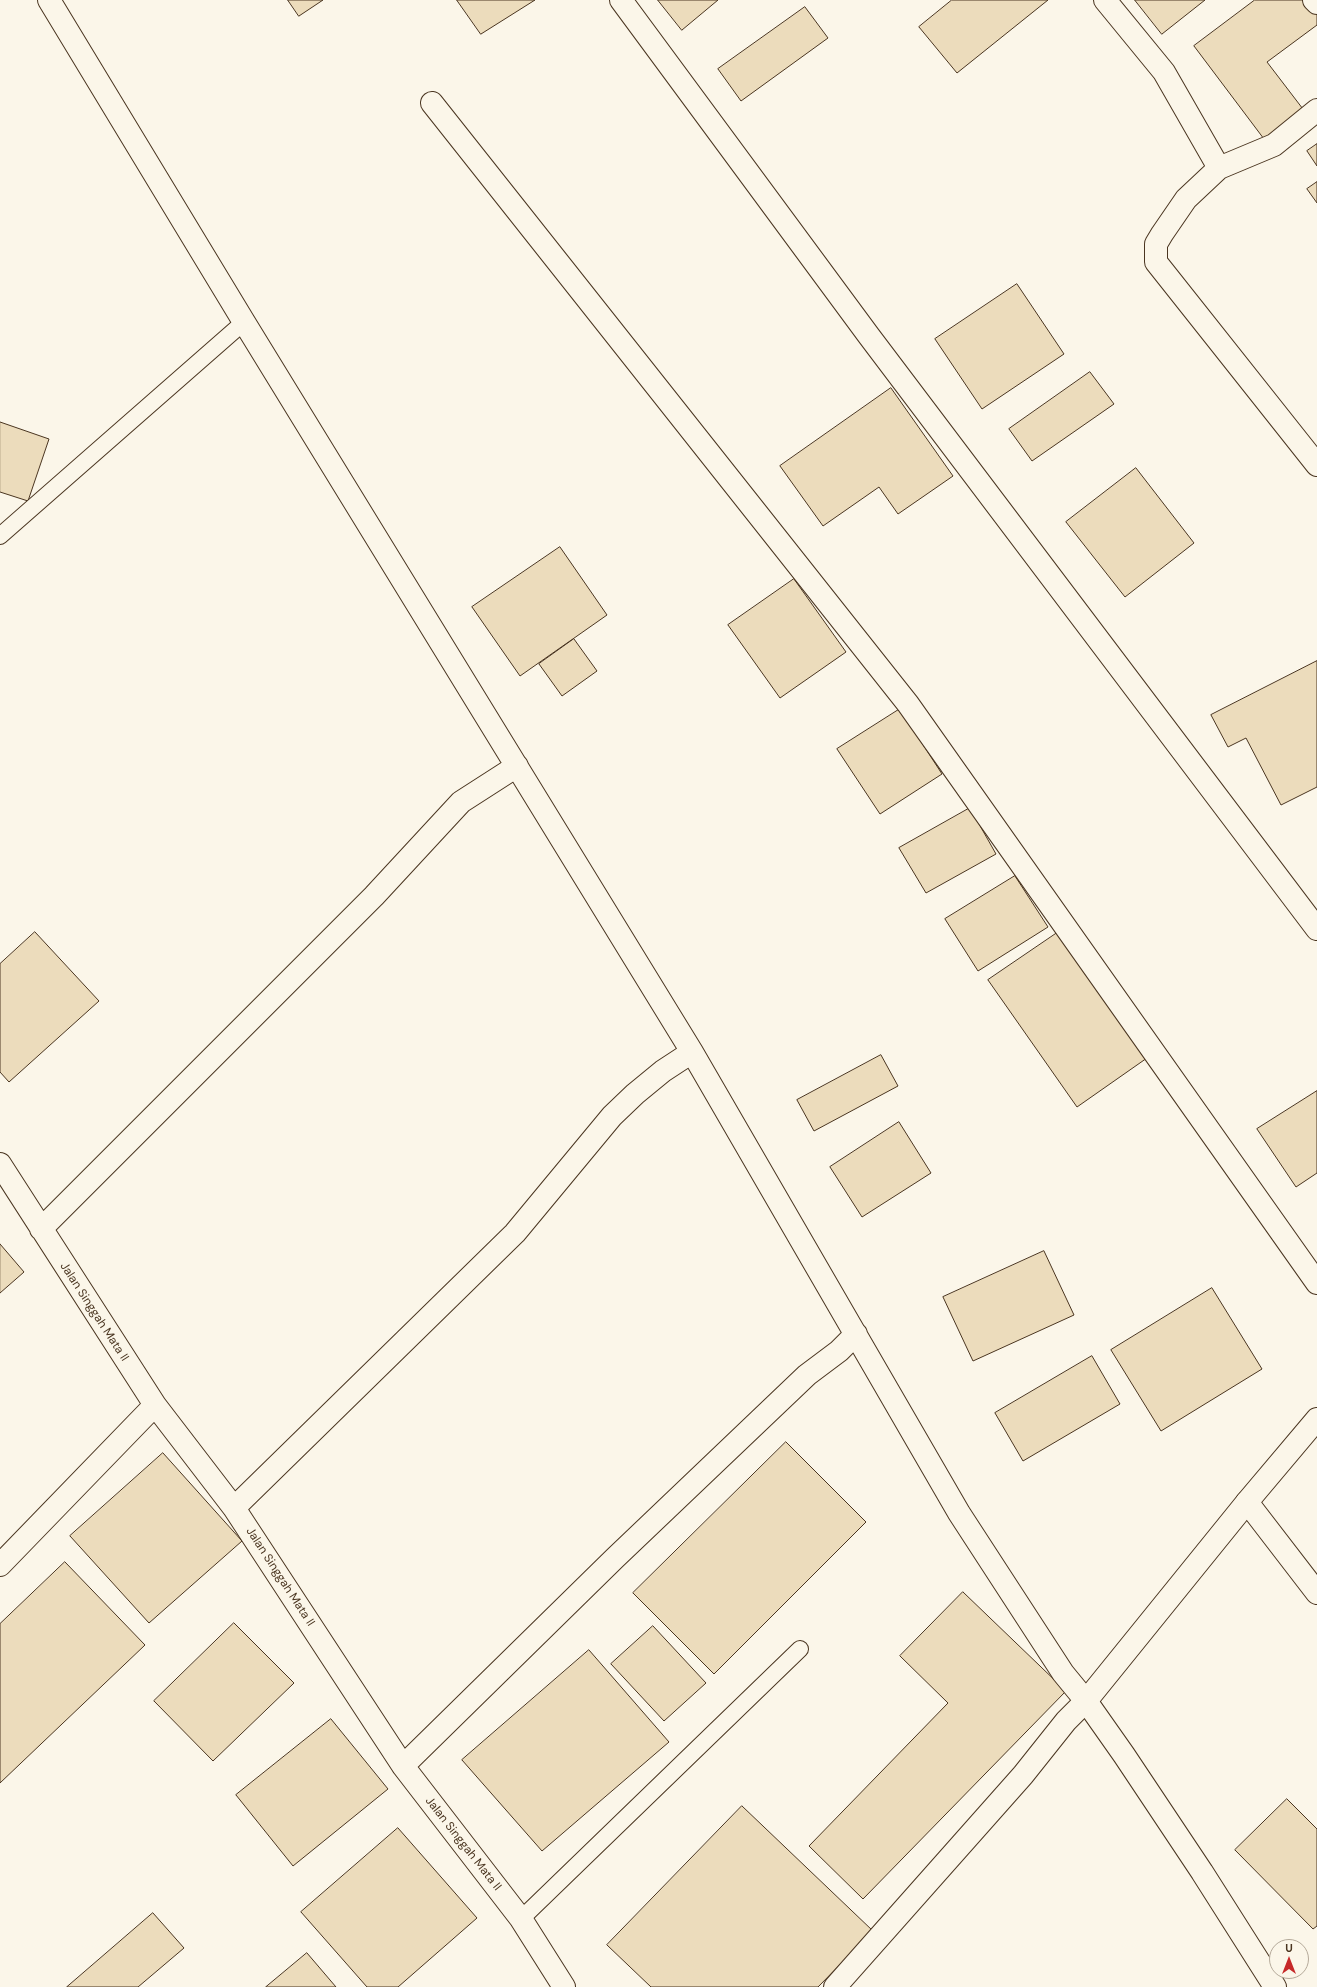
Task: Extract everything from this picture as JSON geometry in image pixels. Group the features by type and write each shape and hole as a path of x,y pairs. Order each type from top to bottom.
{"main road":[{"path":"621,0 869,336 1317,929"},
{"path":"1104,0 1164,72 1219,168"},
{"path":"1314,0 1317,3"},
{"path":"59,4 244,322 692,1052 960,1512 1063,1673 1086,1701 1202,1872 1275,1987"},
{"path":"432,103 908,704 1317,1283"},
{"path":"1317,110 1274,145 1219,168 1186,199 1156,244 1156,262 1317,465"},
{"path":"41,1229 374,896 461,802 517,766"},
{"path":"234,1508 515,1233 612,1116 635,1094 663,1071 692,1052"},
{"name":"Jalan Singgah Mata II","path":"0,1164 155,1405 234,1508 403,1766 522,1919 564,1987"},
{"path":"403,1766 615,1558 807,1375 839,1351 856,1334"},
{"path":"0,1565 155,1405"},
{"path":"835,1987 1023,1775 1066,1721 1086,1701 1247,1502 1317,1419"},
{"path":"1247,1502 1317,1593"}],"lane":[{"path":"0,536 244,322"},
{"path":"522,1919 800,1649"}],"building":[{"path":"288,0 323,0 299,16"},
{"path":"457,0 535,0 481,34"},
{"path":"658,0 718,0 682,30"},
{"path":"952,0 1048,0 957,73 919,27"},
{"path":"1135,0 1205,0 1162,34"},
{"path":"1255,0 1305,0 1317,15 1317,25 1267,62 1306,113 1267,143 1194,46"},
{"path":"805,7 828,38 741,101 718,69"},
{"path":"1317,144 1317,166 1307,151"},
{"path":"1317,182 1317,203 1307,189"},
{"path":"1017,284 1064,354 982,409 935,339"},
{"path":"1090,372 1114,404 1032,461 1009,429"},
{"path":"891,388 953,476 898,514 879,487 823,526 780,466"},
{"path":"0,422 49,439 28,501 0,492"},
{"path":"1136,468 1194,543 1125,597 1066,522"},
{"path":"560,547 607,615 520,676 472,607"},
{"path":"794,579 846,652 780,698 728,625"},
{"path":"574,639 597,671 562,696 539,664"},
{"path":"1317,661 1317,787 1281,805 1246,738 1228,747 1211,715"},
{"path":"900,709 942,774 880,814 837,749"},
{"path":"970,808 996,854 926,893 899,848"},
{"path":"1015,876 1048,927 978,971 945,919"},
{"path":"1060,931 1147,1058 1077,1107 988,980"},
{"path":"35,932 99,1001 9,1082 0,1072 0,964"},
{"path":"881,1055 898,1086 814,1131 797,1100"},
{"path":"1317,1091 1317,1173 1296,1187 1257,1129"},
{"path":"899,1122 931,1173 862,1217 830,1167"},
{"path":"0,1244 24,1272 0,1293"},
{"path":"1044,1251 1074,1315 973,1361 943,1297"},
{"path":"1212,1288 1262,1369 1161,1431 1111,1350"},
{"path":"1092,1356 1120,1404 1023,1461 995,1413"},
{"path":"786,1442 866,1522 714,1674 633,1593"},
{"path":"163,1453 242,1541 149,1623 70,1536"},
{"path":"65,1562 145,1645 0,1783 0,1624"},
{"path":"963,1592 1066,1691 863,1899 809,1846 948,1703 900,1656"},
{"path":"234,1623 294,1683 213,1761 154,1701"},
{"path":"653,1626 706,1683 664,1721 611,1664"},
{"path":"589,1650 669,1742 542,1851 462,1760"},
{"path":"331,1719 388,1789 293,1866 236,1795"},
{"path":"1287,1799 1317,1829 1317,1926 1313,1929 1235,1850"},
{"path":"742,1806 873,1931 818,1987 651,1987 607,1945"},
{"path":"398,1828 477,1918 398,1987 367,1987 301,1912"},
{"path":"153,1913 184,1948 138,1987 67,1987"},
{"path":"307,1953 336,1987 266,1987"}]}
